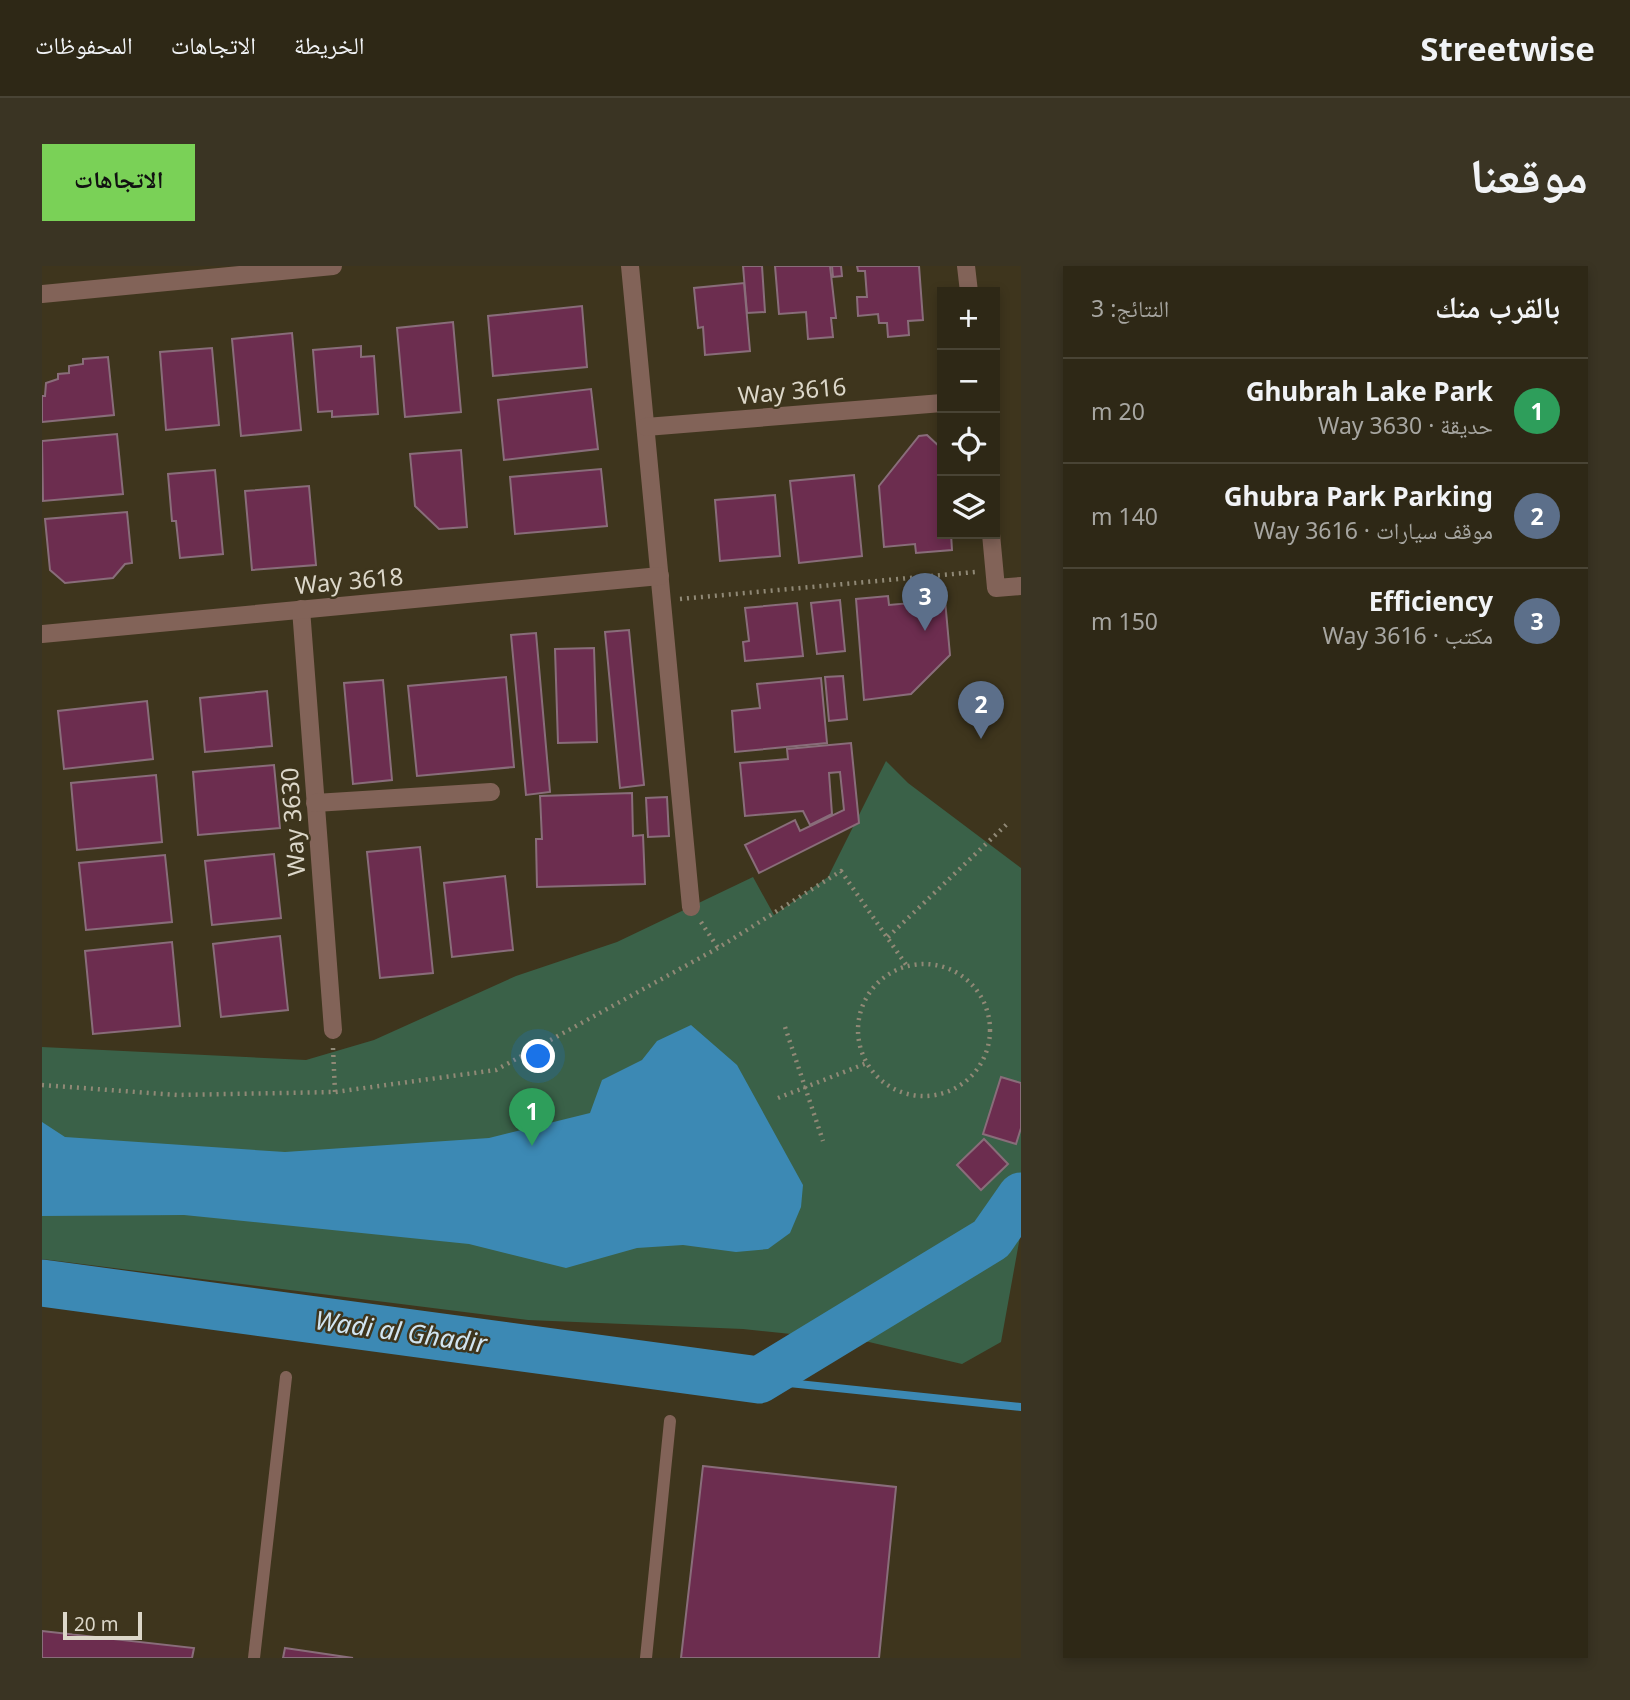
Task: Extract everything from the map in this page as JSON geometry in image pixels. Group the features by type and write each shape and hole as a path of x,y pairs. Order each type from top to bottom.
{"street":[{"path":"42,294 333,266"},
{"path":"631,266 691,907"},
{"path":"966,266 968,287"},
{"name":"Way 3616","path":"646,427 937,403"},
{"path":"991,539 996,588 1021,586"},
{"name":"Way 3618","path":"42,634 660,576"},
{"name":"Way 3630","path":"301,610 333,1030"},
{"path":"315,803 491,792"}],"lane":[{"path":"254,1658 286,1377"},
{"path":"646,1658 670,1421"}],"path":[{"path":"662,600 994,571"},
{"path":"888,937 1007,824"},
{"path":"42,1085 177,1095 335,1092 496,1070 718,948 841,871 907,966"},
{"path":"691,907 718,948"},
{"path":"928,964 948,968 966,979 980,995 988,1014 990,1035 985,1056 974,1074 958,1087 939,1095 918,1096 897,1091 880,1080 867,1063 860,1044 859,1024 863,1005 874,987 889,974 907,966 928,964"},
{"path":"785,1027 823,1141"},
{"path":"333,1030 335,1092"},
{"path":"778,1098 867,1063"}],"green space":[{"path":"886,761 908,783 1021,868 1021,1231 1001,1342 962,1364 869,1342 743,1329 528,1320 42,1259 42,1047 306,1060 374,1040 516,976 617,942 753,877 774,915 828,877"}],"water":[{"path":"691,1025 737,1065 803,1185 801,1207 790,1233 768,1249 736,1252 683,1245 637,1248 566,1268 469,1244 184,1215 42,1216 42,1122 65,1137 285,1152 489,1138 590,1113 602,1080 642,1060 657,1041"}],"building":[{"path":"743,266 762,266 765,312 747,313"},
{"path":"775,266 830,266 836,318 831,318 833,337 808,339 806,312 779,314"},
{"path":"832,266 841,266 842,276 833,277"},
{"path":"857,266 919,266 923,320 908,321 909,335 888,337 887,323 879,323 878,314 858,316 857,297 867,297 865,271 858,271"},
{"path":"744,283 750,351 705,355 703,327 698,328 694,288"},
{"path":"582,306 587,367 493,376 488,316"},
{"path":"453,322 461,412 405,417 397,328"},
{"path":"292,333 301,430 241,436 232,339"},
{"path":"361,346 361,357 374,356 378,414 332,417 332,411 318,412 313,350"},
{"path":"212,348 219,425 166,430 160,352"},
{"path":"108,357 114,415 42,422 42,396 45,396 46,383 58,379 58,374 69,373 69,366 83,364 83,359"},
{"path":"591,389 598,449 504,460 498,400"},
{"path":"117,434 123,494 43,501 42,441"},
{"path":"927,435 937,444 937,539 951,539 952,550 916,553 915,544 884,547 879,486 919,436"},
{"path":"461,450 467,527 439,529 415,506 410,454"},
{"path":"601,469 607,526 515,534 510,477"},
{"path":"215,470 223,554 180,558 176,521 172,521 168,474"},
{"path":"854,475 862,556 799,563 790,481"},
{"path":"309,486 316,565 252,570 245,491"},
{"path":"775,495 780,556 720,561 715,500"},
{"path":"127,512 132,563 125,564 113,578 65,583 50,570 45,519"},
{"path":"888,596 889,605 945,600 950,655 911,694 864,700 856,599"},
{"path":"840,600 845,651 817,654 811,603"},
{"path":"797,603 803,656 745,661 743,642 749,641 745,608"},
{"path":"629,630 644,785 620,788 605,632"},
{"path":"536,633 550,792 526,795 511,635"},
{"path":"594,648 597,742 558,743 555,649"},
{"path":"843,676 847,719 829,721 825,677"},
{"path":"506,677 514,767 417,776 408,686"},
{"path":"821,678 827,743 735,752 732,711 760,708 757,684"},
{"path":"383,680 392,780 353,784 344,683"},
{"path":"267,691 272,746 205,752 200,698"},
{"path":"147,701 153,759 64,769 58,711"},
{"path":"851,743 859,823 759,873 745,845 795,820 800,831 844,810 840,772 829,773 832,814 810,825 803,811 745,816 740,763 788,759 787,749"},
{"path":"274,765 280,828 198,835 193,772"},
{"path":"156,775 162,842 77,850 71,783"},
{"path":"632,793 633,836 643,835 645,884 537,887 536,839 542,839 540,796"},
{"path":"667,797 669,836 648,837 646,798"},
{"path":"420,847 433,973 380,978 367,852"},
{"path":"274,854 281,918 212,925 205,861"},
{"path":"165,855 172,922 86,930 79,863"},
{"path":"505,876 513,950 452,957 444,883"},
{"path":"280,936 288,1010 221,1017 213,944"},
{"path":"172,942 180,1026 93,1034 85,951"},
{"path":"1001,1077 1021,1083 1021,1128 1016,1144 983,1134"},
{"path":"984,1139 1008,1164 981,1190 957,1165"},
{"path":"703,1466 896,1487 879,1658 681,1658"},
{"path":"42,1631 194,1648 192,1658 42,1658"},
{"path":"285,1648 353,1658 283,1658"}],"waterway":[{"name":"Wadi al Ghadir","path":"42,1283 759,1380 991,1239 1021,1196"},
{"name":"Wadi al Ghadir","path":"759,1380 1021,1407"}],"place":[{"name":"Efficiency","path":"925,631"},
{"name":"Ghubra Park Parking","path":"981,739"},
{"name":"Ghubrah Lake Park","path":"532,1146"}]}
